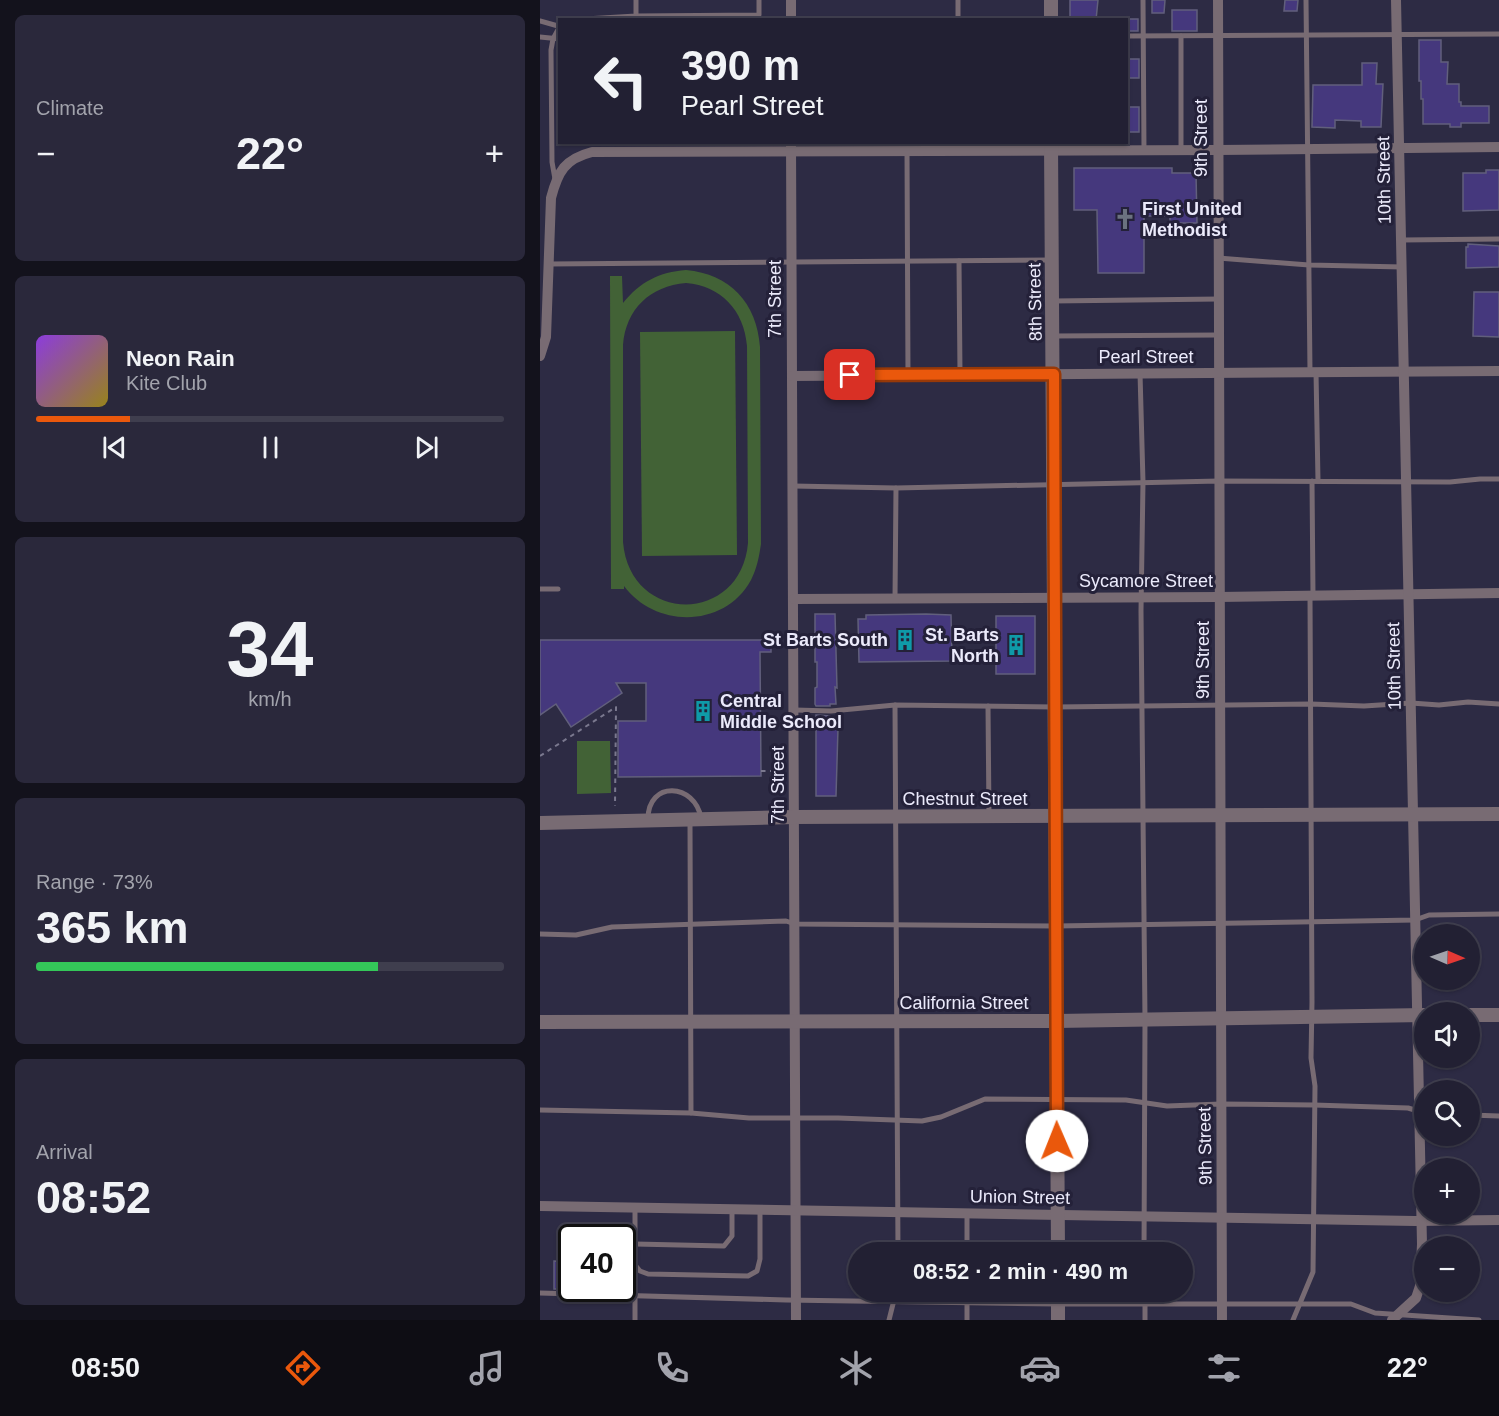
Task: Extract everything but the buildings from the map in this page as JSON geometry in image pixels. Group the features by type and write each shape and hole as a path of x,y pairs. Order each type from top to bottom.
{"street":[{"path":"791,0 791,18"},
{"path":"1051,0 1051,18"},
{"name":"9th Street","path":"1218,0 1222,1320"},
{"name":"10th Street","path":"1396,0 1415,920 1420,1002"},
{"path":"540,356 546,337 551,198 555,181 565,165 578,156 592,152 791,147 907,151 1051,146 1144,150 1499,147"},
{"name":"8th Street","path":"1051,146 1058,1242"},
{"name":"7th Street","path":"791,147 796,1320"},
{"name":"Pearl Street","path":"792,376 1499,371"},
{"name":"Sycamore Street","path":"794,599 1141,598 1499,593"},
{"name":"Chestnut Street","path":"540,823 795,817 1499,814"},
{"name":"California Street","path":"540,1022 1057,1021 1414,1015"},
{"path":"1480,1015 1499,1015"},
{"name":"Union Street","path":"540,1206 1414,1221"},
{"name":"Union Street","path":"1480,1221 1499,1221"},
{"name":"10th Street","path":"1395,1317 1416,1298 1420,1286 1421,1224"},
{"path":"1058,1302 1059,1320"}],"lane":[{"path":"636,0 636,16"},
{"path":"602,18 759,15 759,0"},
{"path":"958,0 958,18"},
{"path":"1143,0 1144,150"},
{"path":"1293,1320 1313,1272 1315,1219 1315,1086 1311,1058 1311,596 1315,481 1309,265 1306,0"},
{"path":"540,21 558,26"},
{"path":"1128,36 1499,34"},
{"path":"1181,36 1181,150"},
{"path":"540,37 556,39 551,50 552,162 555,181"},
{"path":"907,151 908,375"},
{"path":"1402,240 1499,239"},
{"path":"1218,258 1309,265 1403,267"},
{"path":"549,264 1053,260"},
{"path":"959,261 960,374"},
{"path":"1053,301 1219,300"},
{"path":"1053,336 1219,335"},
{"path":"1140,373 1143,482 1141,598 1145,1019 1144,1242"},
{"path":"793,486 896,488 1143,482 1407,482 1499,479"},
{"path":"896,488 896,599"},
{"path":"540,589 558,589"},
{"path":"795,710 831,711 896,705 1054,707 1311,704 1364,706 1411,703 1438,705 1468,702 1499,704"},
{"path":"896,705 898,1242"},
{"path":"988,706 988,817"},
{"path":"648,821 648,810 653,799 666,790 676,790 699,806 695,820 691,924 691,1113"},
{"path":"540,934 576,935 612,927 786,921 795,924 1056,926 1415,920 1429,915 1499,914"},
{"path":"540,1110 691,1113 749,1118 922,1121 941,1117 985,1099 1126,1100 1167,1106 1314,1105 1414,1110"},
{"path":"1480,1115 1499,1116"},
{"path":"636,1208 636,1224"},
{"path":"636,1244 724,1246 732,1236 732,1209"},
{"path":"636,1266 640,1271 648,1274 748,1276 757,1271 760,1259 760,1210"},
{"path":"967,1213 967,1242"},
{"path":"540,1293 558,1294"},
{"path":"636,1296 848,1302"},
{"path":"635,1302 635,1320"},
{"path":"889,1320 892,1302 985,1302"},
{"path":"1116,1302 1222,1305 1351,1304 1375,1313 1395,1317 1479,1320"},
{"path":"967,1303 967,1320"},
{"path":"1145,1304 1145,1320"}],"path":[{"path":"540,756 616,706 615,806"},
{"path":"761,771 782,771"}],"green space":[{"path":"686,270 716,278 738,294 747,304 753,317 760,347 761,544 758,562 751,580 739,596 725,607 708,614 690,617 671,616 654,610 638,600 624,586 624,589 611,589 610,276 622,276 623,303 636,289 651,279 667,273","holes":["686,283 710,289 728,302 736,311 745,333 747,346 748,543 741,570 726,589 707,601 686,604 664,600 644,589 630,569 623,542 623,345 625,332 635,310 651,294 673,285"]},
{"path":"735,331 737,555 642,556 640,332"},
{"path":"577,741 610,741 611,793 577,794"}],"place":[{"name":"First United Methodist","path":"1125,219"},
{"name":"St Barts South","path":"905,640"},
{"name":"St. Barts North","path":"1016,645"},
{"name":"Central Middle School","path":"703,711"}],"route":[{"path":"850,375 1054,374 1057,1141"}]}
